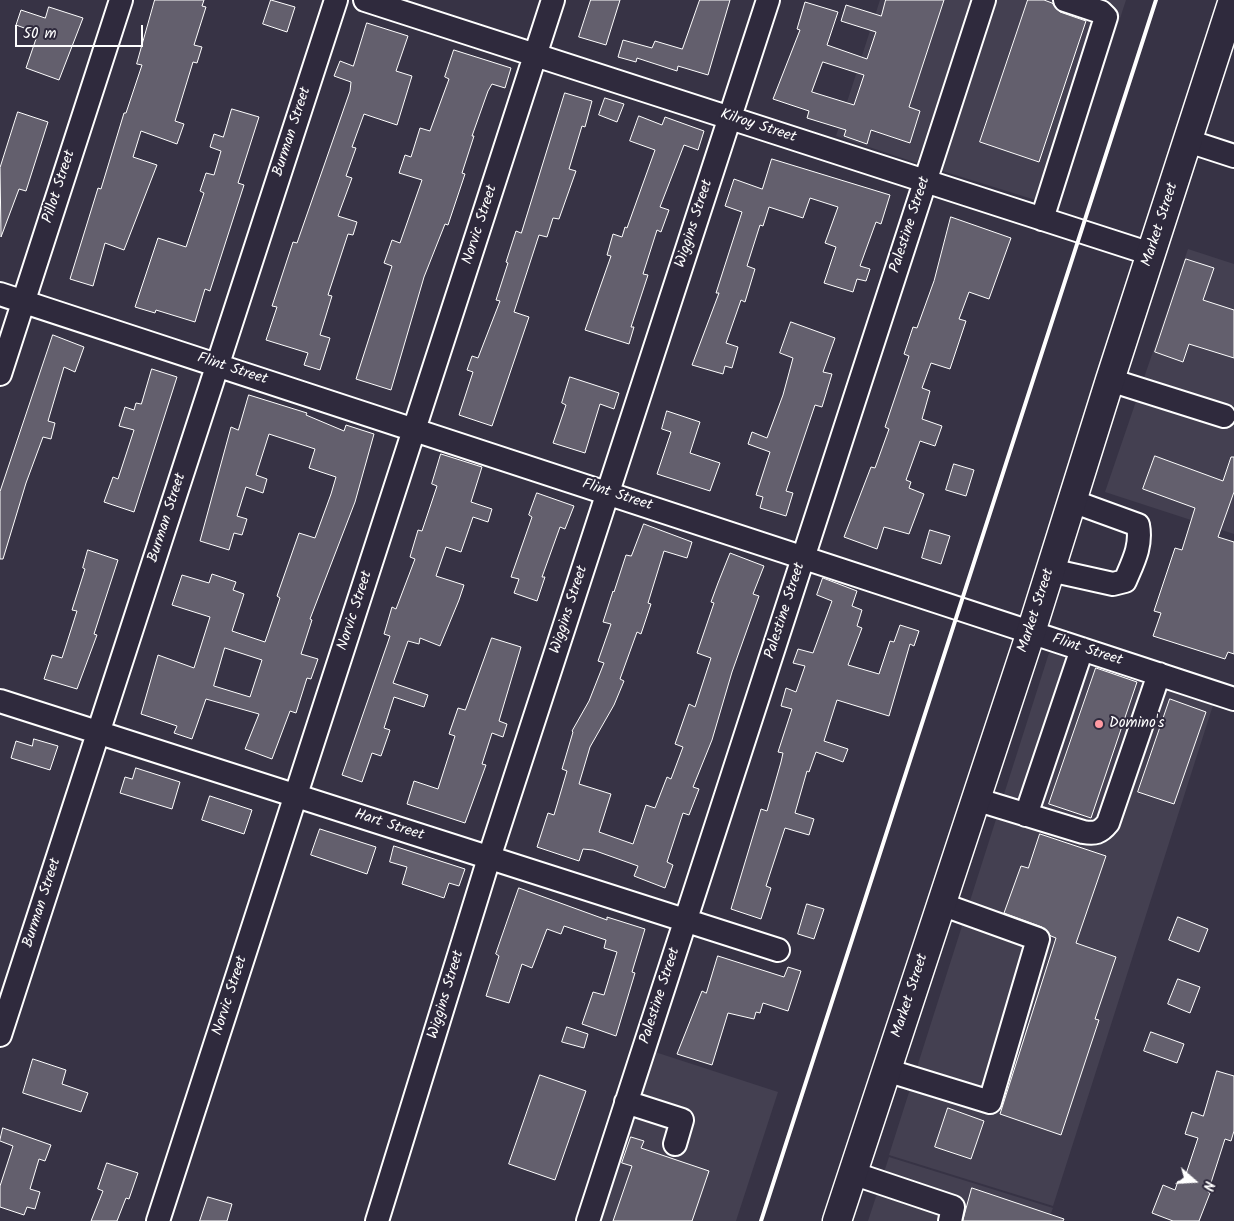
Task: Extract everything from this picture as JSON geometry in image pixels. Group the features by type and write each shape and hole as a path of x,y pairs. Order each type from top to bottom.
{"main road":[{"name":"Market Street","path":"837,1221 1031,632 1110,380 1188,141 1229,28 1233,0"}],"street":[{"name":"Pillot Street","path":"0,374 120,0"},
{"name":"Burman Street","path":"0,1035 336,0"},
{"name":"Kilroy Street","path":"365,0 1151,254"},
{"name":"Norvic Street","path":"158,1221 554,0"},
{"name":"Wiggins Street","path":"377,1221 489,858 768,0"},
{"name":"Palestine Street","path":"588,1221 984,0"},
{"path":"1042,219 1106,17 1101,12 1065,0"},
{"path":"1188,141 1234,156"},
{"name":"Flint Street","path":"0,294 1234,699"},
{"path":"1110,380 1224,416"},
{"path":"1050,570 1113,584 1125,581 1137,553 1140,534 1138,525 1072,500"},
{"path":"1026,815 1082,649"},
{"path":"975,799 1083,832 1093,834 1102,831 1108,823 1159,674"},
{"name":"Hart Street","path":"0,701 778,950"},
{"path":"886,1070 990,1102 1038,939 941,904"},
{"path":"626,1102 682,1120 675,1144"},
{"path":"852,1173 952,1207 950,1221"}],"shaded area":[{"path":"880,0 971,0 917,163 836,136"},
{"path":"990,0 1126,0 1058,207 936,169"},
{"path":"1188,249 1234,264 1234,534 1105,492"},
{"path":"1060,648 1215,699 1053,1206 889,1155 1049,653"},
{"path":"655,1052 778,1092 736,1221 600,1221"},
{"path":"889,1157 1053,1208 1048,1221 868,1221"}],"building":[{"path":"155,0 204,0 202,6 206,7 194,45 202,47 197,63 193,62 175,121 184,124 177,144 141,131 133,157 157,165 124,250 105,243 93,286 70,279 98,188 101,189 124,113 126,113 142,65 137,64"},
{"path":"271,0 295,7 287,32 263,24"},
{"path":"591,0 620,0 606,45 579,37"},
{"path":"700,0 730,0 708,75 678,66 677,71 637,58 636,62 618,57 623,40 652,48 655,41 682,49"},
{"path":"886,0 944,0 909,107 920,111 910,143 871,130 867,144 844,136 846,130 807,118 809,111 773,99 800,30 797,29 805,2 838,12 827,45 867,59 876,32 841,21 846,5 881,16","holes":["823,62 864,75 854,105 812,92"]},
{"path":"1028,0 1044,0 1052,3 1060,12 1086,21 1039,162 980,142"},
{"path":"49,7 83,18 59,80 26,68 38,33 16,25 21,10 45,18"},
{"path":"367,23 408,36 396,71 412,76 397,125 364,114 352,147 356,148 346,176 352,178 338,216 357,222 353,235 348,234 328,295 332,296 320,335 330,338 320,370 304,365 308,353 266,340 277,307 272,306 293,242 297,243 350,91 351,82 334,76 340,61 353,66"},
{"path":"454,50 511,68 505,88 492,84 488,91 472,136 474,136 462,173 465,174 448,225 445,224 424,277 391,390 356,379 392,266 384,263 392,240 400,243 422,180 399,173 405,155 411,157 420,128 430,131 449,79 445,77"},
{"path":"565,93 592,101 585,127 582,126 569,169 576,171 559,219 553,218 547,237 539,235 514,312 529,317 492,426 459,415 473,372 467,370 472,356 478,358 500,301 496,300 508,263 506,262 516,231 521,233"},
{"path":"605,98 624,104 617,122 599,115"},
{"path":"232,109 259,117 238,183 244,185 210,291 205,289 195,322 156,310 155,313 135,307 158,238 186,247 204,193 200,191 206,173 214,175 221,151 210,147 214,134 223,137"},
{"path":"18,112 48,122 26,191 19,189 1,237 0,168"},
{"path":"639,116 662,125 665,117 704,131 698,150 684,145 660,207 669,210 661,232 657,230 643,274 648,275 631,327 634,327 629,344 585,330 611,256 607,255 613,234 622,237 625,227 627,228 655,150 630,141"},
{"path":"772,159 890,195 881,224 876,222 860,266 870,269 866,281 857,279 853,292 824,283 836,247 825,243 838,207 810,198 803,218 769,207 763,226 760,225 747,266 755,269 745,302 741,300 726,343 738,347 732,368 725,366 723,374 692,365 719,293 716,293 742,212 725,206 734,179 762,189"},
{"path":"951,217 1011,238 989,299 969,292 959,319 966,321 950,369 931,363 922,388 930,391 922,419 942,426 935,446 920,441 906,480 911,482 909,488 924,494 909,534 884,527 877,549 844,537 871,467 875,468 889,429 885,427 909,356 904,354 913,327 917,328 934,281"},
{"path":"1186,259 1214,268 1203,300 1234,310 1234,358 1189,344 1183,362 1155,352"},
{"path":"791,322 835,338 823,372 832,374 822,407 815,405 786,491 793,493 786,516 760,508 763,497 756,495 770,452 748,444 752,432 767,438 783,395 793,358 780,353"},
{"path":"53,335 84,347 75,372 64,367 48,421 55,423 51,439 43,437 26,483 3,559 0,559 0,492"},
{"path":"152,369 177,377 134,512 104,502 113,477 118,479 134,430 119,426 125,407 134,410 136,403 141,404"},
{"path":"570,377 619,393 614,409 600,404 585,453 553,443 566,405 562,403"},
{"path":"249,395 307,413 306,415 344,431 346,425 374,434 355,502 310,619 312,620 301,654 318,659 311,679 307,678 296,713 290,711 272,759 245,749 259,714 206,699 192,739 174,733 177,726 141,714 158,655 194,668 210,617 172,605 182,575 209,583 212,574 236,582 233,590 244,594 232,631 265,642 280,598 277,596 299,533 315,538 331,494 336,477 309,468 315,449 269,434 256,475 267,479 263,493 246,487 237,516 247,519 242,535 234,533 229,550 200,541 231,427 238,430","holes":["225,648 262,660 250,697 214,686"]},
{"path":"667,411 700,422 690,453 720,463 710,491 657,474 671,432 662,429"},
{"path":"441,454 482,467 471,502 492,509 488,522 473,517 461,552 446,547 436,576 464,585 459,600 440,646 420,638 419,644 408,641 393,683 428,695 424,707 394,697 384,728 390,730 381,756 372,753 362,782 342,775 390,636 384,634 392,607 396,609 415,559 410,557 418,530 422,531 437,486 432,484"},
{"path":"1155,456 1223,481 1231,457 1234,457 1234,492 1218,537 1234,542 1234,654 1228,652 1225,659 1153,636 1161,613 1154,611 1175,548 1182,550 1195,508 1143,489"},
{"path":"954,464 974,470 966,496 946,490"},
{"path":"537,493 574,506 565,529 560,527 542,577 545,577 537,601 514,593 519,579 511,577 532,517 529,515"},
{"path":"644,524 692,542 687,558 664,551 648,603 651,604 641,634 637,632 620,679 624,681 614,705 590,747 579,784 611,794 599,832 633,844 646,805 655,808 667,777 671,779 683,747 675,744 689,704 695,707 711,658 697,653 714,603 711,602 730,553 764,566 753,594 759,596 732,672 712,740 693,787 699,789 689,815 683,813 667,862 673,865 665,888 634,876 638,866 593,850 583,849 579,861 537,847 548,813 554,815 567,771 562,769 572,731 589,701 604,663 598,661 611,624 603,622 613,591 626,555 631,556"},
{"path":"930,530 950,536 941,564 922,558"},
{"path":"88,550 118,560 94,634 97,635 77,689 44,679 52,655 62,658 77,611 72,610 85,569 83,568"},
{"path":"823,578 857,591 852,606 862,610 857,626 862,628 848,665 879,674 890,641 894,642 900,625 919,631 914,646 910,644 889,716 837,700 824,741 848,749 843,762 816,752 809,772 807,771 795,813 814,819 809,835 785,828 766,886 771,888 761,919 731,909 761,809 767,811 781,762 783,753 778,752 792,709 781,706 786,688 796,692 805,666 793,663 798,649 813,653 832,601 817,595"},
{"path":"492,638 521,647 499,721 507,724 503,737 492,733 482,764 486,765 465,823 407,804 414,781 438,789 455,736 449,734 458,708 465,710"},
{"path":"1096,668 1137,682 1091,818 1049,804"},
{"path":"1170,699 1206,712 1174,804 1138,792"},
{"path":"34,739 58,746 50,770 11,758 16,741 32,746"},
{"path":"136,768 180,782 172,809 120,793 125,777 132,779"},
{"path":"210,796 252,810 244,834 202,820"},
{"path":"320,829 376,847 367,874 311,855"},
{"path":"1040,834 1106,856 1076,943 1116,957 1095,1019 1099,1020 1061,1135 1000,1114 1056,938 1051,936 1042,927 1004,913 1021,866 1028,868"},
{"path":"394,846 465,869 459,886 449,883 444,898 402,884 407,867 390,862"},
{"path":"519,888 607,920 607,917 645,929 632,972 635,973 616,1036 582,1024 593,992 604,995 617,952 604,948 606,940 564,926 561,934 547,929 532,968 522,964 509,1003 486,996 499,956 496,954"},
{"path":"807,904 824,909 814,939 798,934"},
{"path":"1178,917 1208,929 1199,952 1169,940"},
{"path":"718,956 784,977 788,967 801,971 788,1011 763,1003 760,1013 756,1012 754,1019 728,1013 712,1065 677,1054 702,991 706,993"},
{"path":"1178,979 1200,987 1190,1013 1168,1004"},
{"path":"567,1027 588,1034 584,1048 562,1042"},
{"path":"1151,1032 1184,1044 1177,1063 1144,1051"},
{"path":"33,1059 66,1070 62,1084 88,1093 81,1112 23,1093"},
{"path":"1217,1071 1234,1076 1234,1131 1231,1141 1225,1139 1208,1192 1210,1193 1199,1221 1173,1221 1152,1213 1163,1185 1175,1190 1178,1181 1183,1183 1198,1138 1185,1134 1192,1112 1203,1116"},
{"path":"540,1075 586,1091 555,1180 509,1164"},
{"path":"948,1108 984,1121 971,1159 935,1147"},
{"path":"3,1128 51,1145 45,1161 39,1159 30,1189 40,1192 35,1209 27,1207 24,1215 0,1207 0,1186 13,1146 0,1141"},
{"path":"631,1137 644,1141 641,1148 709,1171 692,1221 613,1221 632,1166 622,1163"},
{"path":"107,1163 138,1173 129,1199 126,1198 117,1221 91,1221 103,1191 98,1189"},
{"path":"972,1188 1064,1219 1063,1221 963,1221"},
{"path":"208,1197 232,1204 227,1221 200,1221"}],"railway":[{"path":"761,1221 1156,0"}],"place":[{"name":"Domino's","path":"1099,724"}]}
